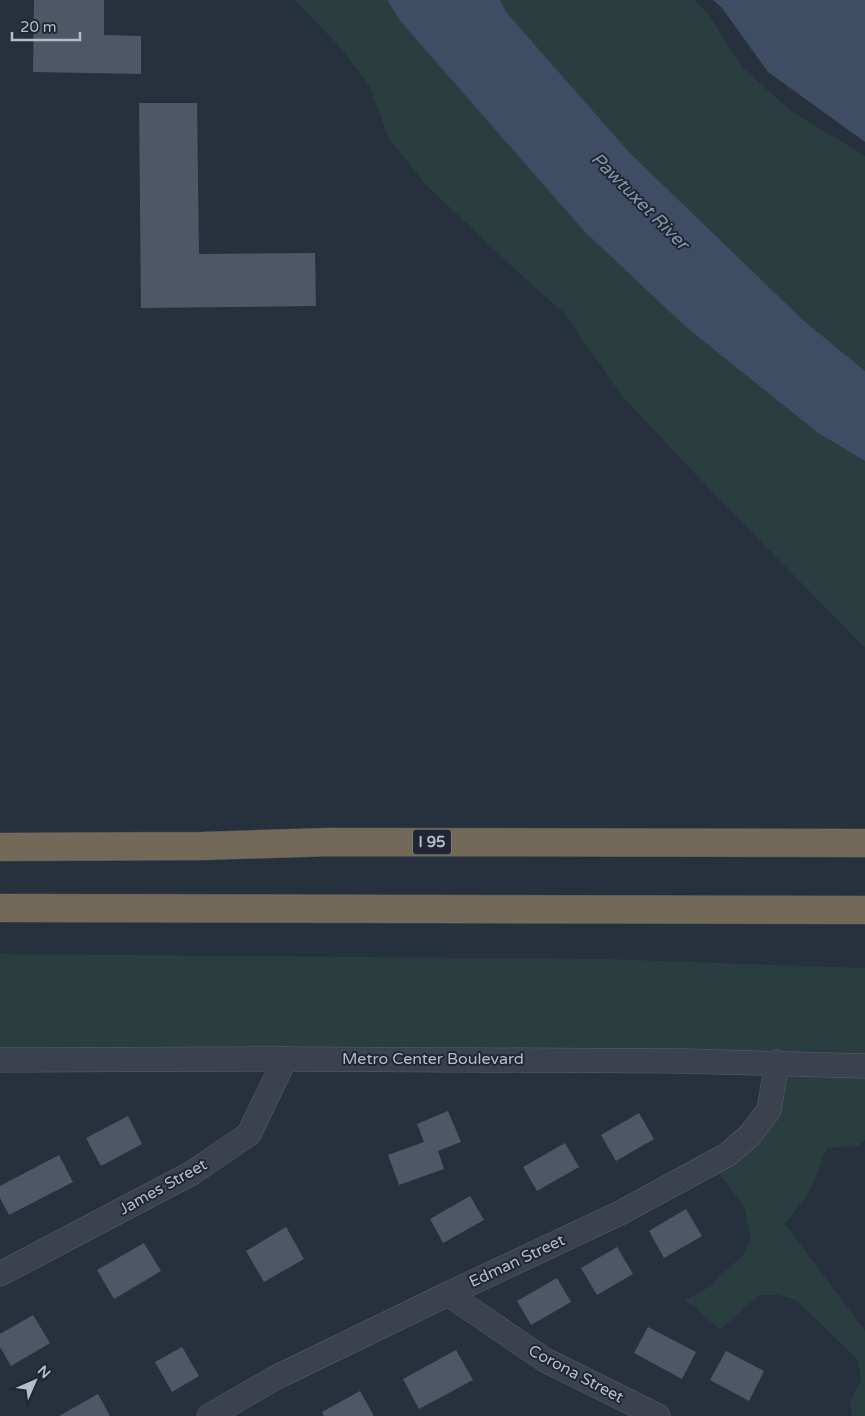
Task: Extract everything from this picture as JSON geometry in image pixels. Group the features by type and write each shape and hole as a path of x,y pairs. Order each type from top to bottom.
{"highway":[{"name":"I 95","path":"0,847 203,846 329,842 865,843"},
{"path":"0,908 865,910"}],"street":[{"name":"Metro Center Boulevard","path":"0,1060 285,1058 777,1062 865,1066"},
{"name":"James Street","path":"0,1274 192,1173 249,1134 285,1058"},
{"name":"Edman Street","path":"209,1416 275,1378 620,1212 727,1155 750,1135 769,1110 777,1062"},
{"name":"Corona Street","path":"448,1294 545,1360 658,1416"}],"shaded area":[{"path":"295,0 387,0 401,22 686,327 818,433 865,461 865,648 718,498 622,396 563,312 425,184 388,137 369,85 338,45"},
{"path":"500,0 694,0 707,12 742,67 791,111 865,156 865,371 803,320 629,152 506,12"},
{"path":"0,954 608,959 865,968 865,1140 858,1146 827,1148 809,1193 785,1224 865,1331 865,1416 852,1416 850,1401 861,1380 857,1359 796,1300 778,1295 759,1295 720,1330 691,1304 684,1301 707,1288 743,1255 751,1238 744,1206 714,1168 739,1147 778,1064 0,1061"}],"water":[{"name":"Pawtuxet River","path":"387,0 500,0 506,12 629,152 803,320 865,371 865,461 818,433 686,327 584,231 401,22"},
{"path":"713,0 865,0 865,142 768,72 722,8"}],"building":[{"path":"34,0 104,0 104,35 141,36 141,74 33,72"},
{"path":"139,103 197,103 199,254 315,253 316,306 141,308"},
{"path":"448,1111 461,1142 438,1151 444,1169 399,1185 388,1155 424,1142 417,1124"},
{"path":"639,1113 654,1139 616,1161 601,1135"},
{"path":"128,1116 142,1144 101,1166 86,1138"},
{"path":"565,1143 579,1167 537,1191 523,1167"},
{"path":"59,1155 73,1182 9,1215 0,1198 0,1186"},
{"path":"470,1196 484,1220 443,1243 430,1219"},
{"path":"686,1209 702,1236 664,1258 649,1231"},
{"path":"286,1227 304,1259 264,1282 246,1251"},
{"path":"144,1243 161,1271 114,1299 97,1270"},
{"path":"617,1247 633,1274 597,1295 581,1268"},
{"path":"557,1278 571,1302 531,1325 517,1301"},
{"path":"33,1315 50,1343 11,1366 0,1347 0,1334"},
{"path":"648,1327 696,1352 682,1379 634,1353"},
{"path":"182,1347 199,1376 172,1392 155,1362"},
{"path":"456,1350 473,1380 419,1409 403,1379"},
{"path":"726,1351 764,1371 749,1401 710,1380"},
{"path":"360,1391 374,1416 324,1416 322,1412"},
{"path":"98,1394 110,1416 59,1416"}]}
